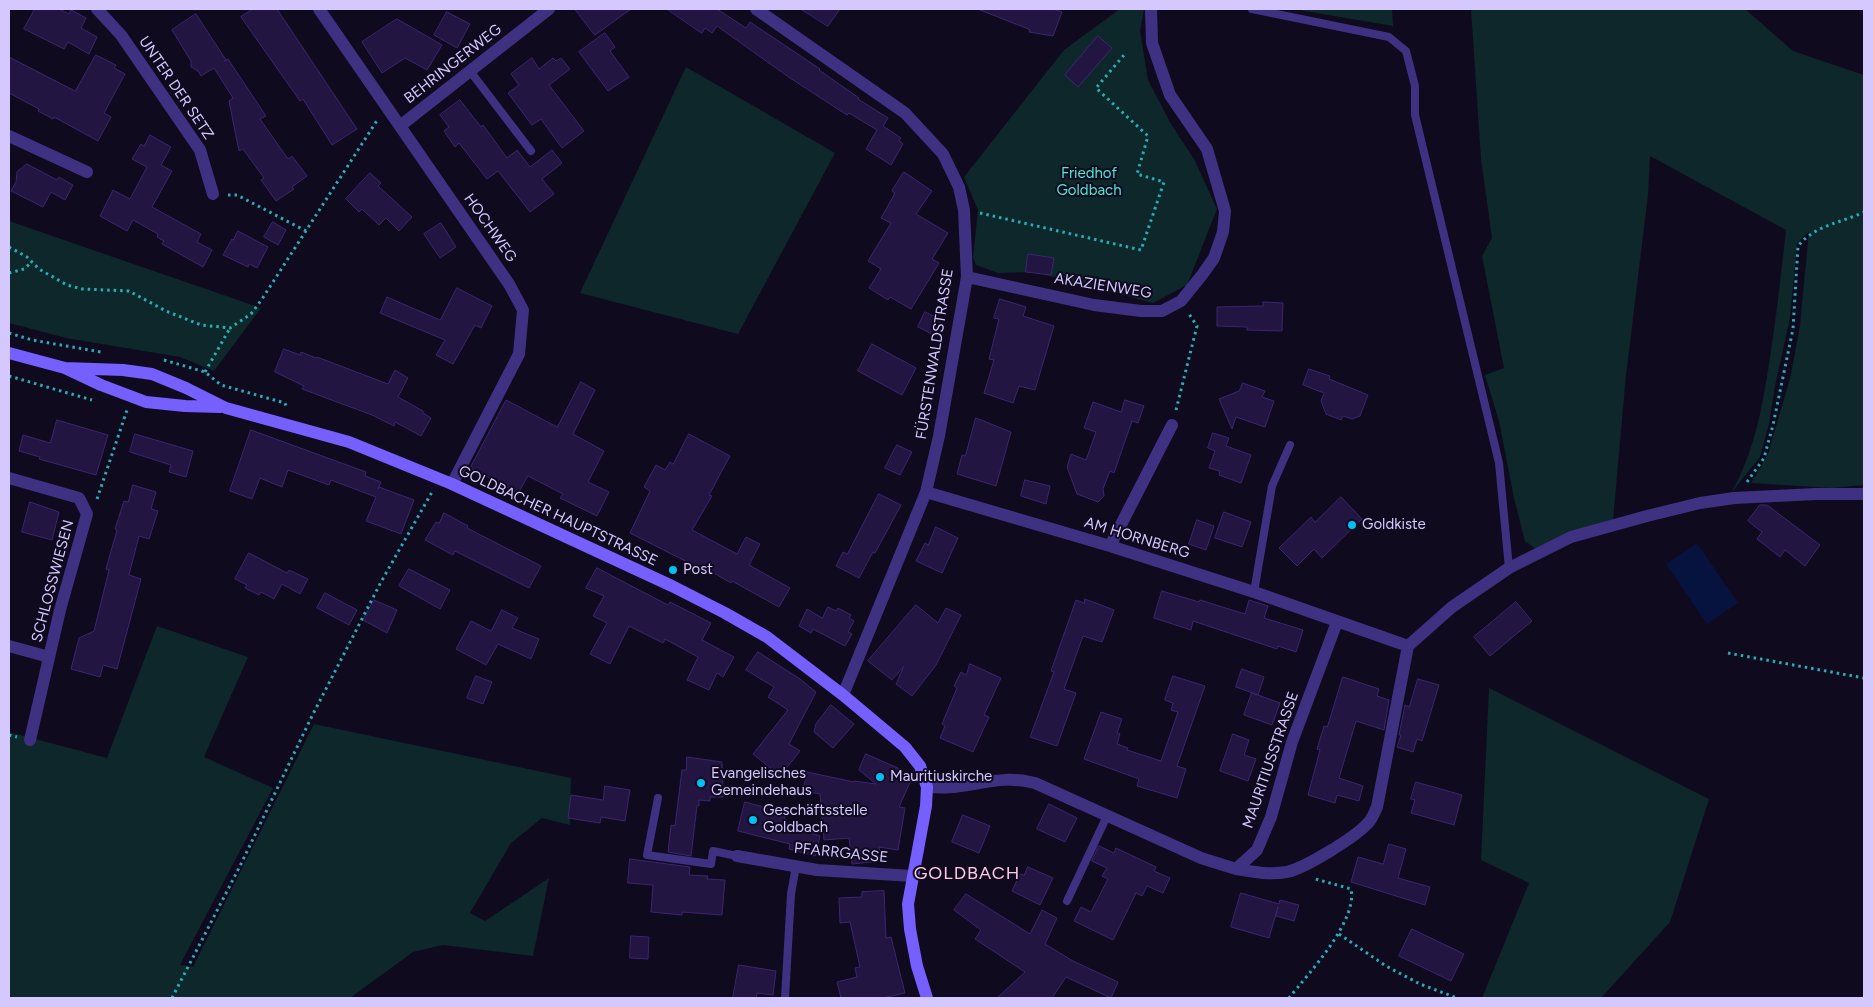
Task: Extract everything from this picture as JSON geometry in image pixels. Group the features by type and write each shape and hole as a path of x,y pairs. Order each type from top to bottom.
{"street":[{"name":"UNTER DER SETZ","path":"98,9 121,35 200,150 213,194"},
{"name":"HOCHWEG","path":"319,9 509,284 523,310 519,354 446,481"},
{"name":"BEHRINGERWEG","path":"400,126 549,9"},
{"name":"FÜRSTENWALDSTRASSE","path":"756,9 905,113 943,154 959,186 964,210 967,277 940,436 926,492 843,695"},
{"name":"AKAZIENWEG","path":"967,277 1094,304 1140,311 1162,311 1181,301 1214,258 1224,232 1225,211 1207,149 1170,95 1152,43 1151,9"},
{"path":"9,136 87,172"},
{"name":"GOLDBACHER HAUPTSTRASSE","path":"9,353 65,368 101,385 146,402 226,408"},
{"name":"GOLDBACHER HAUPTSTRASSE","path":"65,368 123,370 152,374 226,408 349,442 446,481 725,613 767,637 843,695 905,747 920,766 927,787 926,806 908,904 910,929 917,966 927,998"},
{"path":"1110,546 1172,425"},
{"name":"SCHLOSSWIESEN","path":"9,478 79,498 87,514 60,610 30,740"},
{"name":"AM HORNBERG","path":"926,492 1110,546 1254,592 1337,622"},
{"path":"927,787 953,787 1003,779 1020,779 1035,783 1201,858 1236,869 1268,874 1290,871 1326,854 1354,836 1369,823 1377,807 1408,646 1452,607 1509,568 1571,537 1700,503 1734,498 1864,494"},
{"path":"1337,622 1408,646"},
{"name":"MAURITIUSSTRASSE","path":"1236,869 1257,850 1270,817 1292,742 1337,622"},
{"name":"SCHLOSSWIESEN","path":"9,646 49,657"},
{"name":"PFARRGASSE","path":"737,856 817,870 912,876"}],"lane":[{"path":"1252,9 1389,38 1406,51 1415,86 1415,115 1500,463 1509,568"},
{"path":"470,71 531,151"},
{"path":"1254,592 1272,486 1290,445"},
{"path":"658,798 647,855 711,864 713,851 737,856"},
{"path":"1067,901 1107,816"},
{"path":"785,998 791,894 796,866"}],"path":[{"path":"964,210 1141,250 1164,182 1137,174 1148,136 1096,88 1124,54"},
{"path":"205,372 230,328 251,314 262,300 386,106"},
{"path":"213,194 237,195 306,231"},
{"path":"1734,498 1764,458 1773,425 1793,329 1798,246 1807,236 1824,227 1848,220 1864,212"},
{"path":"9,248 27,257 39,270 67,285 82,289 129,291 187,320 201,325 230,328"},
{"path":"9,273 24,269 32,262"},
{"path":"1172,425 1197,326 1181,301"},
{"path":"87,514 95,507 127,410"},
{"path":"172,998 240,866 312,716 381,582 446,481"},
{"path":"1728,653 1864,678"},
{"path":"1289,998 1339,934 1353,898 1351,889 1290,871"},
{"path":"1339,934 1386,966 1420,984 1457,998"}],"green space":[{"name":"Friedhof Goldbach","path":"1120,9 1144,9 1140,31 1148,80 1170,122 1195,161 1217,209 1187,285 1153,303 1034,272 998,273 976,265 973,257 978,210 964,177 1064,50"},
{"path":"1293,9 1392,9 1393,26"},
{"path":"1471,9 1745,9 1793,51 1864,75 1864,485 1831,488 1751,483 1768,454 1791,375 1800,325 1809,231 1797,244 1790,318 1769,424 1760,457 1731,493 1746,462 1760,414 1774,331 1786,230 1650,156 1648,195 1626,375 1613,520 1536,549 1525,541 1514,498 1499,421 1485,375 1504,368 1482,256 1492,238 1481,159"},
{"path":"686,67 835,153 738,334 580,293"},
{"path":"9,221 261,308 214,371 180,357 66,338 9,323"},
{"path":"157,626 248,657 204,757 273,788 180,965 193,967 314,724 571,778 570,825 542,818 511,843 470,913 485,921 549,878 533,956 443,945 413,952 350,998 9,998 9,732 107,758"},
{"path":"1489,688 1709,799 1670,922 1601,998 1482,998 1529,883 1481,860"}],"water":[{"path":"1697,543 1738,603 1707,624 1666,564"}],"building":[{"path":"35,9 59,9 69,14 71,10 86,18 81,28 97,37 89,54 68,42 64,49 24,29"},
{"path":"253,9 277,9 357,129 332,145 303,99 300,101 241,17"},
{"path":"575,9 631,9 595,35"},
{"path":"667,9 717,9 746,28 750,22 820,69 858,99 888,118 883,126 901,138 899,141 903,144 891,165 866,149 877,130 849,113 847,115 790,78 717,26 712,33 705,28 702,33"},
{"path":"801,9 840,9 828,26"},
{"path":"978,9 1053,9 1062,12 1053,36 1029,32 1030,30"},
{"path":"447,12 470,24 457,48 434,35"},
{"path":"196,14 266,116 260,119 288,159 292,156 307,176 292,187 294,189 276,201 261,180 264,178 243,149 239,151 229,101 233,98 214,68 201,76 198,71 191,67 191,61 172,30"},
{"path":"397,19 442,45 427,70 405,58 382,73 362,42"},
{"path":"605,33 615,47 610,51 629,77 608,91 579,52"},
{"path":"1098,36 1112,48 1078,87 1065,75"},
{"path":"96,55 116,65 114,68 125,74 104,113 111,117 98,141 54,117 53,119 38,111 39,109 9,93 9,57 75,91"},
{"path":"532,58 539,69 553,58 556,61 561,58 570,69 549,85 584,131 562,148 541,119 532,125 508,93 519,85 511,74"},
{"path":"460,100 481,127 483,125 507,158 517,150 530,167 552,150 562,163 542,179 554,194 530,212 498,171 487,179 459,143 455,147 444,131 449,127 440,115"},
{"path":"150,135 171,147 161,165 172,171 152,207 201,234 197,242 212,250 203,267 162,244 164,241 157,237 158,234 133,220 127,231 100,216 113,190 130,199 147,167 132,159 141,144 144,146"},
{"path":"27,164 57,180 59,177 73,185 65,200 51,192 43,207 11,191 16,182 17,172"},
{"path":"904,172 932,191 916,214 948,233 932,259 939,263 911,309 890,297 888,300 869,288 881,269 868,261 891,223 881,218 895,193 892,191"},
{"path":"370,173 381,183 378,186 412,217 399,231 386,218 379,225 362,209 359,212 346,199"},
{"path":"273,222 286,230 278,245 264,237"},
{"path":"441,223 456,247 440,258 424,234"},
{"path":"238,231 268,247 257,268 249,264 248,267 223,255"},
{"path":"1028,254 1054,258 1051,275 1026,272"},
{"path":"457,288 492,306 481,328 475,325 453,364 436,355 445,340 380,313 387,297 440,320"},
{"path":"1000,299 1026,307 1023,316 1054,326 1035,390 1019,386 1013,403 984,393 994,360 989,359 999,319 994,318"},
{"path":"1263,302 1283,303 1282,331 1247,330 1247,327 1217,326 1217,307 1263,306"},
{"path":"925,312 942,320 934,335 918,327"},
{"path":"872,344 916,368 902,395 858,371"},
{"path":"284,349 300,355 301,352 317,357 388,384 395,370 408,378 398,397 423,411 423,413 431,418 421,436 395,422 394,426 372,415 302,389 304,386 275,372"},
{"path":"1309,369 1330,376 1329,379 1368,395 1360,416 1352,419 1343,416 1341,420 1326,414 1321,401 1324,393 1303,385"},
{"path":"581,382 595,390 573,434 604,451 588,482 609,492 597,516 560,498 563,494 528,476 518,493 470,468 506,400 557,427"},
{"path":"1243,383 1265,391 1262,397 1274,401 1265,427 1236,417 1232,429 1219,399 1239,391"},
{"path":"1125,400 1144,406 1138,423 1132,421 1114,473 1110,471 1103,489 1104,496 1098,502 1077,494 1067,467 1071,454 1086,460 1096,432 1084,428 1093,402 1121,412"},
{"path":"976,418 1011,432 996,486 957,474 962,455 965,456"},
{"path":"57,420 108,435 96,475 39,459 40,457 19,451 23,435 50,443"},
{"path":"251,430 366,472 365,476 381,482 378,489 379,487 414,500 401,534 366,521 376,497 331,480 329,485 288,470 282,487 260,478 252,499 230,491"},
{"path":"1213,433 1229,438 1226,446 1251,455 1241,483 1219,475 1220,471 1209,468 1215,451 1208,448"},
{"path":"135,434 193,451 186,477 169,472 171,465 130,452"},
{"path":"689,434 730,456 709,495 712,496 692,530 737,554 746,537 760,544 749,565 790,588 779,607 732,581 731,583 712,572 711,574 630,533 650,491 644,487 656,465 665,470 670,462 673,464"},
{"path":"897,445 912,452 900,475 885,468"},
{"path":"1025,480 1050,486 1046,504 1021,496"},
{"path":"133,485 156,492 151,509 158,511 149,539 139,536 129,575 141,579 117,669 103,665 100,677 71,669 79,638 94,631 109,570 106,569 117,530 115,529 124,501 128,502"},
{"path":"879,494 901,505 859,578 836,566 843,552 847,554"},
{"path":"1341,497 1362,519 1322,558 1314,549 1297,566 1279,548 1311,517 1315,522"},
{"path":"30,502 59,512 52,540 22,532"},
{"path":"1760,505 1767,505 1820,545 1805,566 1785,550 1780,557 1757,539 1762,532 1748,521"},
{"path":"1224,512 1251,522 1242,547 1215,538"},
{"path":"444,513 468,526 467,528 541,566 529,588 455,551 453,555 425,540 436,522 439,523"},
{"path":"1197,520 1214,526 1206,550 1189,544"},
{"path":"936,527 958,538 942,573 916,561 925,543 928,545"},
{"path":"249,553 287,573 289,570 308,579 300,594 282,584 274,599 261,592 259,595 245,588 247,585 235,579"},
{"path":"597,568 668,605 670,602 711,623 702,640 734,657 723,677 717,673 709,690 687,680 698,657 665,639 663,643 629,626 610,664 590,654 607,623 593,616 604,596 586,588"},
{"path":"409,569 450,590 440,609 399,586"},
{"path":"1162,591 1245,614 1249,600 1268,606 1264,618 1303,630 1296,652 1278,646 1277,649 1193,621 1191,630 1154,618"},
{"path":"325,593 357,610 349,625 317,608"},
{"path":"1085,599 1114,610 1102,642 1083,636 1064,689 1076,693 1057,746 1030,737 1054,672 1051,671 1076,600 1084,603"},
{"path":"374,600 397,610 387,633 363,620"},
{"path":"1516,602 1532,621 1490,656 1474,637"},
{"path":"916,605 938,623 946,608 961,615 936,665 912,696 896,684 904,666 892,680 868,661"},
{"path":"828,607 836,611 838,608 851,615 849,618 854,621 848,632 852,634 845,646 813,629 811,633 799,626 807,609 822,618"},
{"path":"502,610 518,618 512,628 539,639 531,659 498,644 486,665 456,649 471,621 491,631"},
{"path":"758,652 800,679 816,692 789,744 800,751 780,776 753,754 788,710 768,697 774,687 746,670"},
{"path":"970,664 1001,678 984,715 989,717 973,752 940,738 945,726 942,724 957,688 954,686 961,672 966,675"},
{"path":"1242,669 1264,677 1258,695 1236,687"},
{"path":"476,676 492,682 483,704 467,698"},
{"path":"1173,676 1205,686 1177,766 1186,769 1177,798 1137,786 1139,779 1084,759 1101,712 1122,719 1117,733 1120,734 1117,744 1128,748 1127,750 1161,761 1178,712 1171,710 1173,703 1165,700"},
{"path":"1343,677 1379,689 1377,696 1389,700 1384,730 1356,721 1339,778 1363,786 1359,801 1337,795 1335,803 1308,795 1320,750 1317,749 1324,726 1327,727"},
{"path":"1418,679 1439,685 1422,741 1417,739 1413,752 1397,747 1401,735 1399,735 1405,705 1409,707"},
{"path":"1252,693 1280,703 1272,725 1244,715"},
{"path":"831,705 854,724 833,748 814,732 816,724"},
{"path":"1233,734 1249,740 1244,755 1256,759 1248,781 1220,771"},
{"path":"866,754 900,769 898,774 911,780 899,807 905,808 898,850 879,847 881,861 852,864 849,838 824,840 820,794 803,791 807,772 854,782 876,784 859,770"},
{"name":"Evangelisches Gemeindehaus","path":"687,757 722,762 723,797 710,797 710,801 699,800 691,856 668,852 671,825 675,826 682,770 686,770"},
{"path":"1416,782 1462,795 1454,825 1411,813 1415,800 1411,799"},
{"path":"605,786 630,790 625,821 601,817 600,823 568,818 571,795 603,800"},
{"path":"745,802 786,813 783,825 820,836 815,856 789,849 790,844 738,831"},
{"path":"1049,804 1077,818 1065,842 1037,829"},
{"path":"963,815 990,826 979,853 952,842"},
{"path":"1389,844 1406,849 1398,878 1430,887 1425,905 1351,882 1358,857 1383,864"},
{"path":"1099,846 1114,853 1116,848 1156,867 1154,871 1170,878 1163,893 1147,886 1142,896 1136,893 1113,940 1074,921 1081,907 1091,912 1108,879 1102,876 1107,868 1092,861"},
{"path":"630,859 690,867 689,875 708,876 707,879 725,880 722,915 682,912 682,915 651,912 653,885 628,883"},
{"path":"1028,867 1053,878 1040,905 1012,891 1020,874 1024,875"},
{"path":"884,891 886,938 891,937 905,993 882,998 841,998 837,982 857,977 855,968 860,967 850,922 840,923 839,898 862,897 862,892"},
{"path":"1241,893 1279,904 1280,900 1299,905 1294,921 1276,916 1278,907 1269,938 1231,927"},
{"path":"966,894 1030,934 1042,910 1057,918 1045,944 1073,961 1118,982 1111,998 1066,977 1052,998 997,998 1025,972 975,939 981,930 954,910"},
{"path":"1412,929 1464,954 1451,981 1399,956"},
{"path":"631,936 649,937 648,959 630,958"},
{"path":"739,965 776,971 773,995 757,993 756,998 733,998"}],"place":[{"name":"Goldkiste","path":"1352,525"},
{"name":"Post","path":"673,570"},
{"name":"Mauritiuskirche","path":"880,777"},
{"name":"Evangelisches Gemeindehaus","path":"701,783"},
{"name":"Geschäftsstelle Goldbach","path":"753,820"}],"district":[{"name":"GOLDBACH","path":"967,874"}]}
